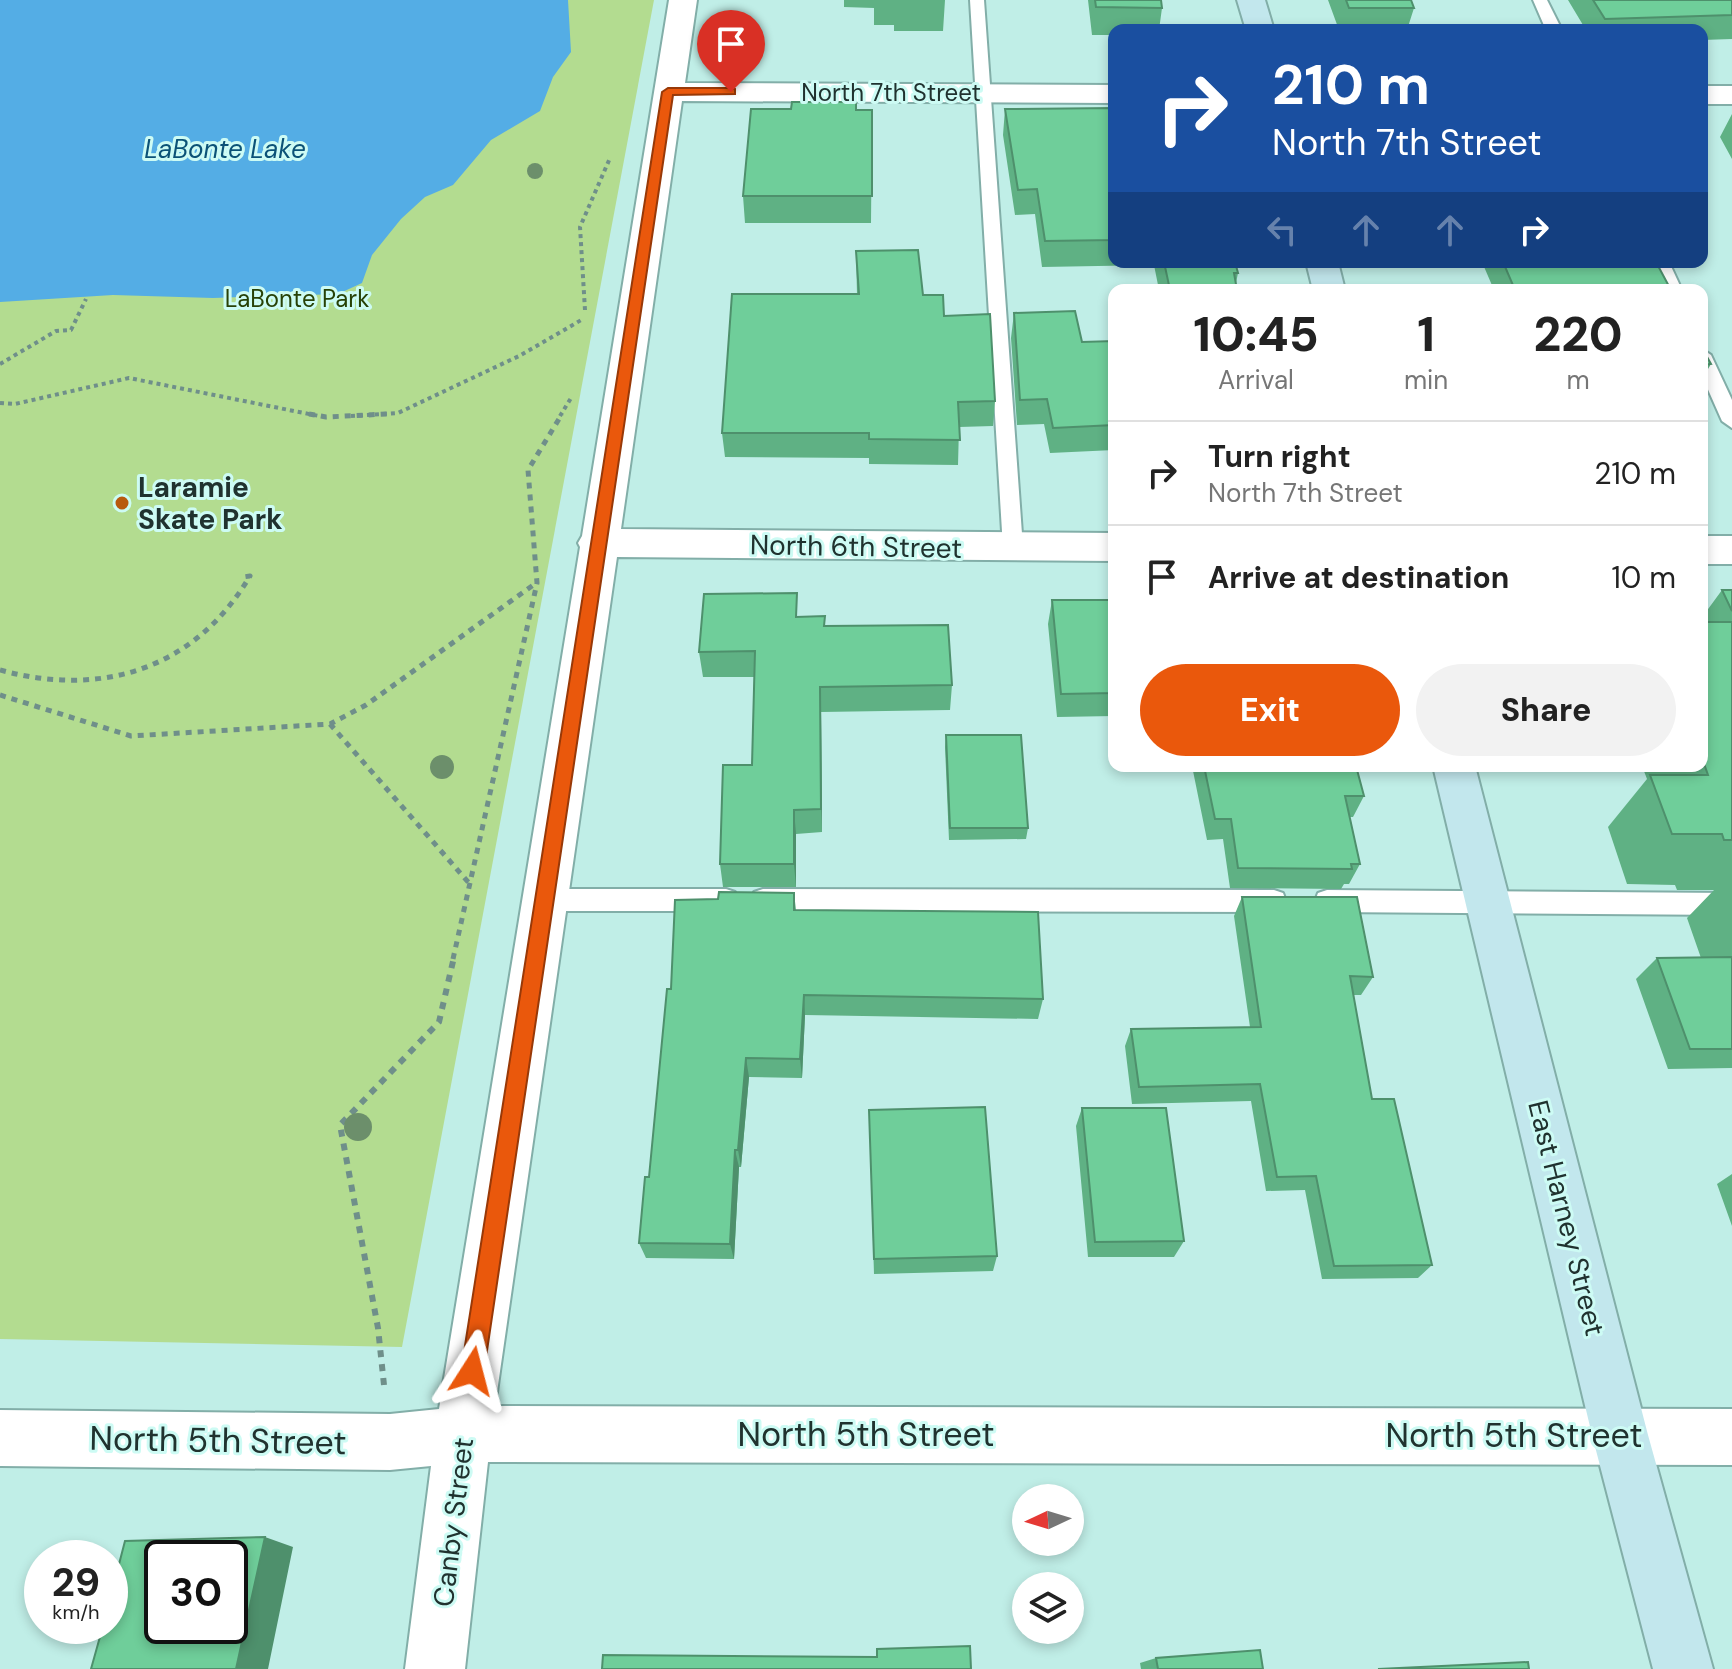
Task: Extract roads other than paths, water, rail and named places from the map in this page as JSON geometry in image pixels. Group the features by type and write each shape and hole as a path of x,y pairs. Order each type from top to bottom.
{"main road":[{"path":"1251,0 1258,24"},
{"name":"East Harney Street","path":"1456,772 1620,1435 1683,1669"}],"street":[{"name":"Canby Street","path":"435,1669 463,1434 597,543 683,0"},
{"name":"North 7th Street","path":"668,92 1108,94"},
{"path":"1708,95 1732,95"},
{"name":"North 6th Street","path":"597,543 1108,547"},
{"path":"1708,550 1732,550"},
{"name":"North 5th Street","path":"0,1438 390,1442 463,1434 1732,1437"}],"lane":[{"path":"977,0 1013,548"},
{"path":"1540,0 1551,24"},
{"path":"1708,368 1732,421"},
{"path":"545,900 1732,904"}],"water":[{"name":"LaBonte Lake","path":"0,0 568,0 571,52 553,77 540,111 491,140 453,185 425,197 401,219 372,255 362,283 338,294 213,298 113,295 0,302"}],"place":[{"name":"Laramie Skate Park","path":"122,503"}],"park label":[{"name":"LaBonte Park","path":"297,299"}]}
